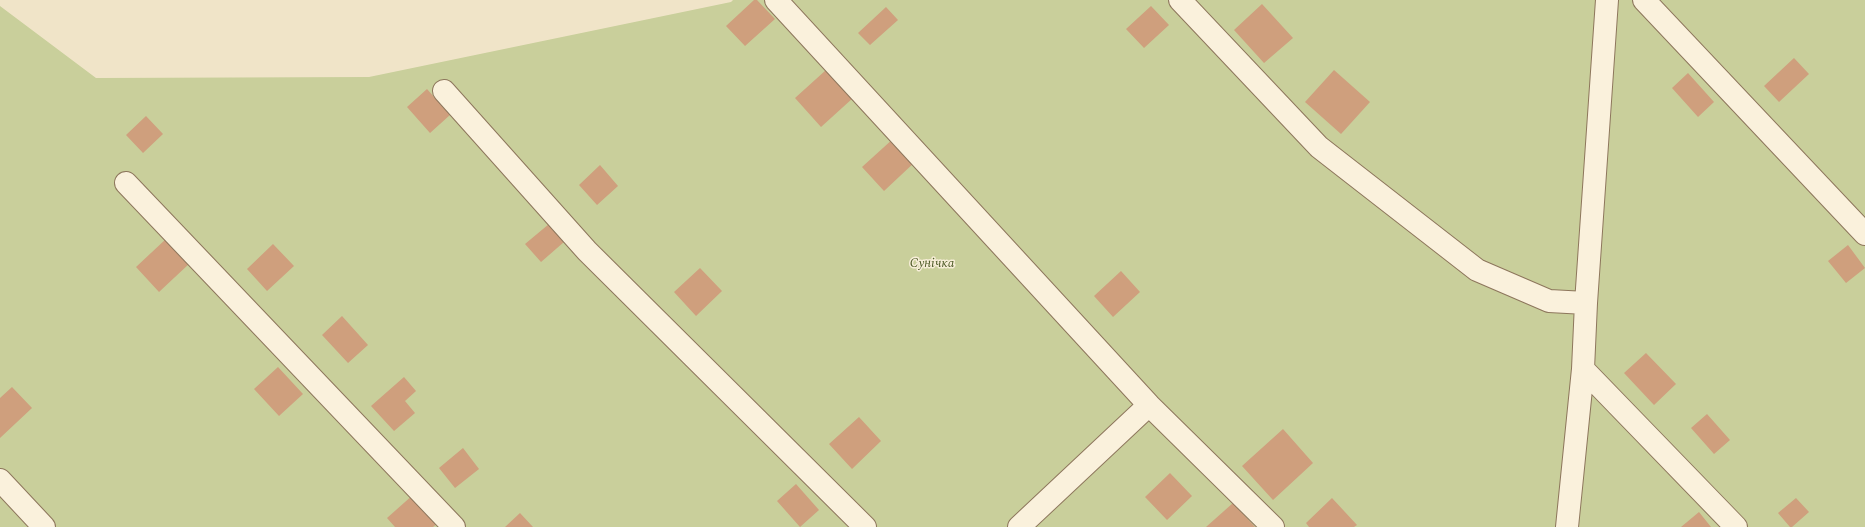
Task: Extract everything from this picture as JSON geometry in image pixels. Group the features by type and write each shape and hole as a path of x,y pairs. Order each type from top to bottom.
{"street":[{"path":"776,0 1149,405 1274,527"},
{"path":"1180,0 1319,147 1477,270 1549,301 1586,303"},
{"path":"1567,527 1583,370 1586,303 1607,0"},
{"path":"1644,0 1865,234"},
{"path":"444,91 588,251 865,527"},
{"path":"126,183 454,527"},
{"path":"1583,370 1736,527"},
{"path":"1019,527 1149,405"},
{"path":"0,480 44,527"}],"green space":[{"name":"Сунічка","path":"733,0 1865,0 1865,527 0,527 0,6 96,78 369,77 731,2"}],"building":[{"path":"754,0 757,0 775,19 745,46 726,26"},
{"path":"1262,4 1293,38 1264,63 1234,30"},
{"path":"1151,6 1169,25 1144,48 1126,29"},
{"path":"886,7 898,20 870,45 858,33"},
{"path":"1794,58 1809,74 1779,102 1764,86"},
{"path":"826,70 853,98 821,127 795,98"},
{"path":"1334,70 1370,102 1341,134 1305,102"},
{"path":"1688,73 1714,102 1698,117 1672,88"},
{"path":"427,89 450,115 430,133 407,107"},
{"path":"146,116 163,134 143,153 126,135"},
{"path":"894,138 916,161 884,191 862,167"},
{"path":"600,165 618,186 597,205 579,185"},
{"path":"549,224 564,242 541,262 525,244"},
{"path":"167,238 190,263 159,292 136,267"},
{"path":"273,244 294,266 267,291 247,269"},
{"path":"1848,245 1865,268 1846,283 1828,261"},
{"path":"700,268 722,291 696,316 674,292"},
{"path":"1121,271 1140,292 1113,317 1094,296"},
{"path":"342,316 368,345 348,363 322,335"},
{"path":"1646,353 1676,384 1654,405 1624,373"},
{"path":"278,367 303,394 279,416 254,389"},
{"path":"404,377 416,391 405,401 415,413 394,431 371,406"},
{"path":"12,387 32,408 0,438 0,398"},
{"path":"1707,414 1730,440 1714,454 1691,428"},
{"path":"859,417 881,441 852,469 829,444"},
{"path":"1283,429 1313,463 1273,500 1242,466"},
{"path":"463,448 479,469 455,488 439,468"},
{"path":"1170,473 1192,496 1167,520 1145,497"},
{"path":"796,484 819,510 800,527 777,501"},
{"path":"414,494 439,522 433,527 395,527 387,518"},
{"path":"1332,498 1357,525 1354,527 1309,527 1306,523"},
{"path":"1796,498 1809,512 1792,527 1790,527 1778,513"},
{"path":"1233,503 1255,527 1206,527"},
{"path":"1699,512 1711,527 1681,527"},
{"path":"520,513 533,527 505,527"}]}
